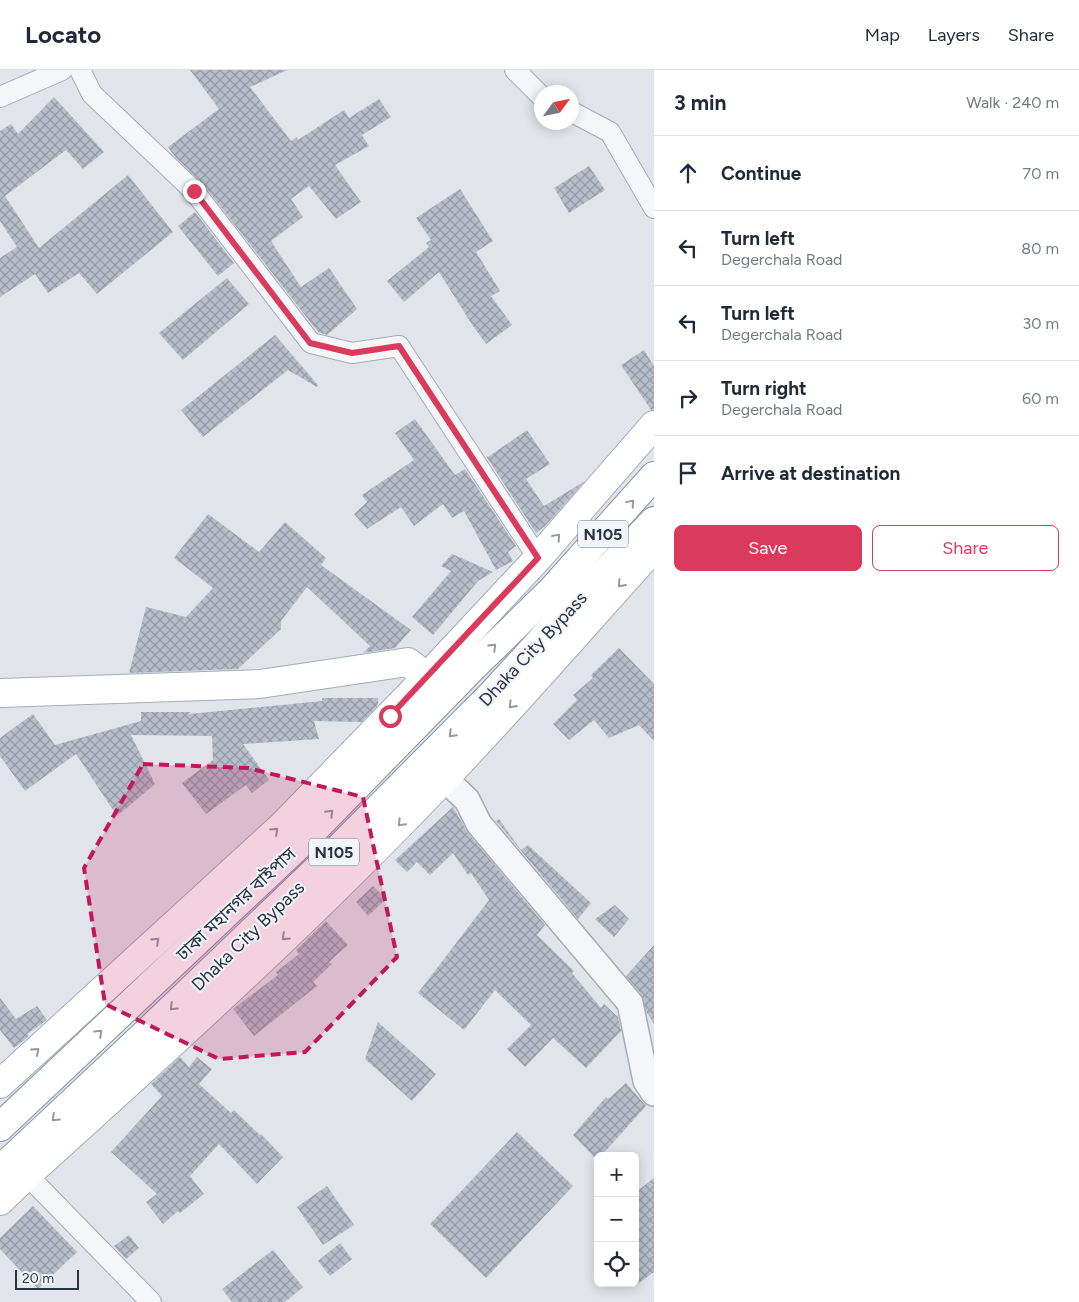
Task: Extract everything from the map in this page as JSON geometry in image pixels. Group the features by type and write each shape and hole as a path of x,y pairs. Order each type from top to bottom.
{"main road":[{"path":"0,1084 283,825 427,677 538,558 654,425"},
{"name":"Dhaka City Bypass","path":"551,591 654,476"},
{"name":"Dhaka City Bypass","path":"0,1170 335,852 494,693 570,609 654,521"},
{"path":"0,1202 266,956 353,871 445,779 653,551"},
{"name":"ঢাকা মহানগর বাইপাস","path":"0,1127 304,840 472,667 551,591"},
{"path":"0,693 260,684 408,662 427,677"}],"street":[{"path":"0,97 62,70"},
{"path":"80,70 92,94 194,191 310,343 352,353 399,346 538,558"},
{"path":"515,70 534,88"},
{"path":"579,116 610,132 654,208"},
{"path":"445,779 467,800 480,824 630,1003 646,1081 654,1093"},
{"path":"27,1175 151,1302"}],"highlighted area":[{"path":"143,764 248,768 363,797 397,957 305,1052 219,1059 105,1004 84,868"}],"building":[{"path":"190,70 287,70 250,87 291,141 297,137 298,140 344,110 349,118 379,99 391,117 362,135 369,146 335,165 361,202 336,219 309,186 291,199 303,217 271,241 301,287 329,268 357,309 327,335 318,332 203,184 176,158 168,147 219,109"},
{"path":"54,97 104,152 83,169 66,150 5,196 39,248 128,175 173,232 97,294 79,273 48,293 35,274 0,297 0,258 17,247 0,221 0,131 11,124 18,134"},
{"path":"589,166 605,190 569,213 554,188"},
{"path":"460,189 493,241 476,252 500,291 491,296 512,325 486,344 439,272 404,302 387,281 429,247 426,243 431,240 416,218"},
{"path":"195,212 234,263 218,276 178,226"},
{"path":"227,278 249,304 183,360 159,333"},
{"path":"275,335 318,385 317,387 288,370 203,437 181,410"},
{"path":"644,350 654,366 654,410 651,410 621,365"},
{"path":"415,419 455,475 465,469 516,546 508,552 513,561 496,570 464,511 452,518 443,504 414,526 401,507 367,529 354,514 367,502 362,495 414,460 395,433"},
{"path":"527,430 550,464 526,479 544,506 585,481 545,526 536,533 486,456 488,457"},
{"path":"208,514 259,552 285,522 326,558 321,565 411,630 395,648 363,653 370,646 307,587 281,621 281,629 238,669 129,673 146,607 186,617 213,588 174,558"},
{"path":"452,554 493,572 478,581 433,635 412,617 451,571 441,566"},
{"path":"619,648 654,684 654,741 639,725 609,738 594,720 569,740 553,724 577,700 573,695 593,678 591,675"},
{"path":"322,698 378,698 378,705 362,722 314,721 319,739 243,744 269,780 252,793 246,785 206,814 182,783 213,760 212,736 131,735 155,784 117,816 76,754 25,791 0,756 0,738 33,714 55,745 141,721 141,712 191,712 189,714 322,701"},
{"path":"453,807 468,833 545,925 537,935 574,971 572,973 601,1008 604,1004 618,1017 621,1031 586,1068 553,1038 525,1067 507,1049 531,1025 495,990 464,1030 418,993 489,900 471,873 468,875 453,853 430,875 417,862 407,872 395,860"},
{"path":"499,819 521,850 528,845 591,903 578,919 496,821"},
{"path":"373,886 386,899 368,916 356,902"},
{"path":"615,905 629,919 614,937 595,919"},
{"path":"326,921 348,945 329,962 332,964 313,982 317,986 254,1036 233,1009 278,975 276,972 299,954 296,950"},
{"path":"654,945 654,1024 646,1011 641,994 626,976"},
{"path":"0,998 16,1019 37,1006 47,1020 27,1034 29,1036 14,1048 0,1030"},
{"path":"378,1022 436,1074 412,1101 365,1059"},
{"path":"180,1057 189,1067 197,1057 212,1069 199,1084 231,1113 234,1110 283,1157 257,1184 219,1144 190,1176 204,1194 180,1213 178,1211 163,1224 146,1202 157,1194 111,1152 162,1096 151,1084"},
{"path":"626,1083 646,1106 605,1152 594,1152 594,1157 573,1135 606,1097 608,1099"},
{"path":"517,1132 573,1186 486,1278 430,1224"},
{"path":"654,1178 654,1272 639,1283 639,1197 639,1190"},
{"path":"327,1186 354,1225 323,1245 297,1207"},
{"path":"33,1206 77,1252 38,1289 0,1249 0,1238"},
{"path":"129,1235 139,1248 126,1259 114,1246"},
{"path":"340,1243 352,1259 330,1276 318,1261"},
{"path":"273,1250 303,1287 285,1302 232,1302 222,1289"}],"route":[{"path":"194,191 310,343 352,353 399,346 538,558 390,716"}]}
